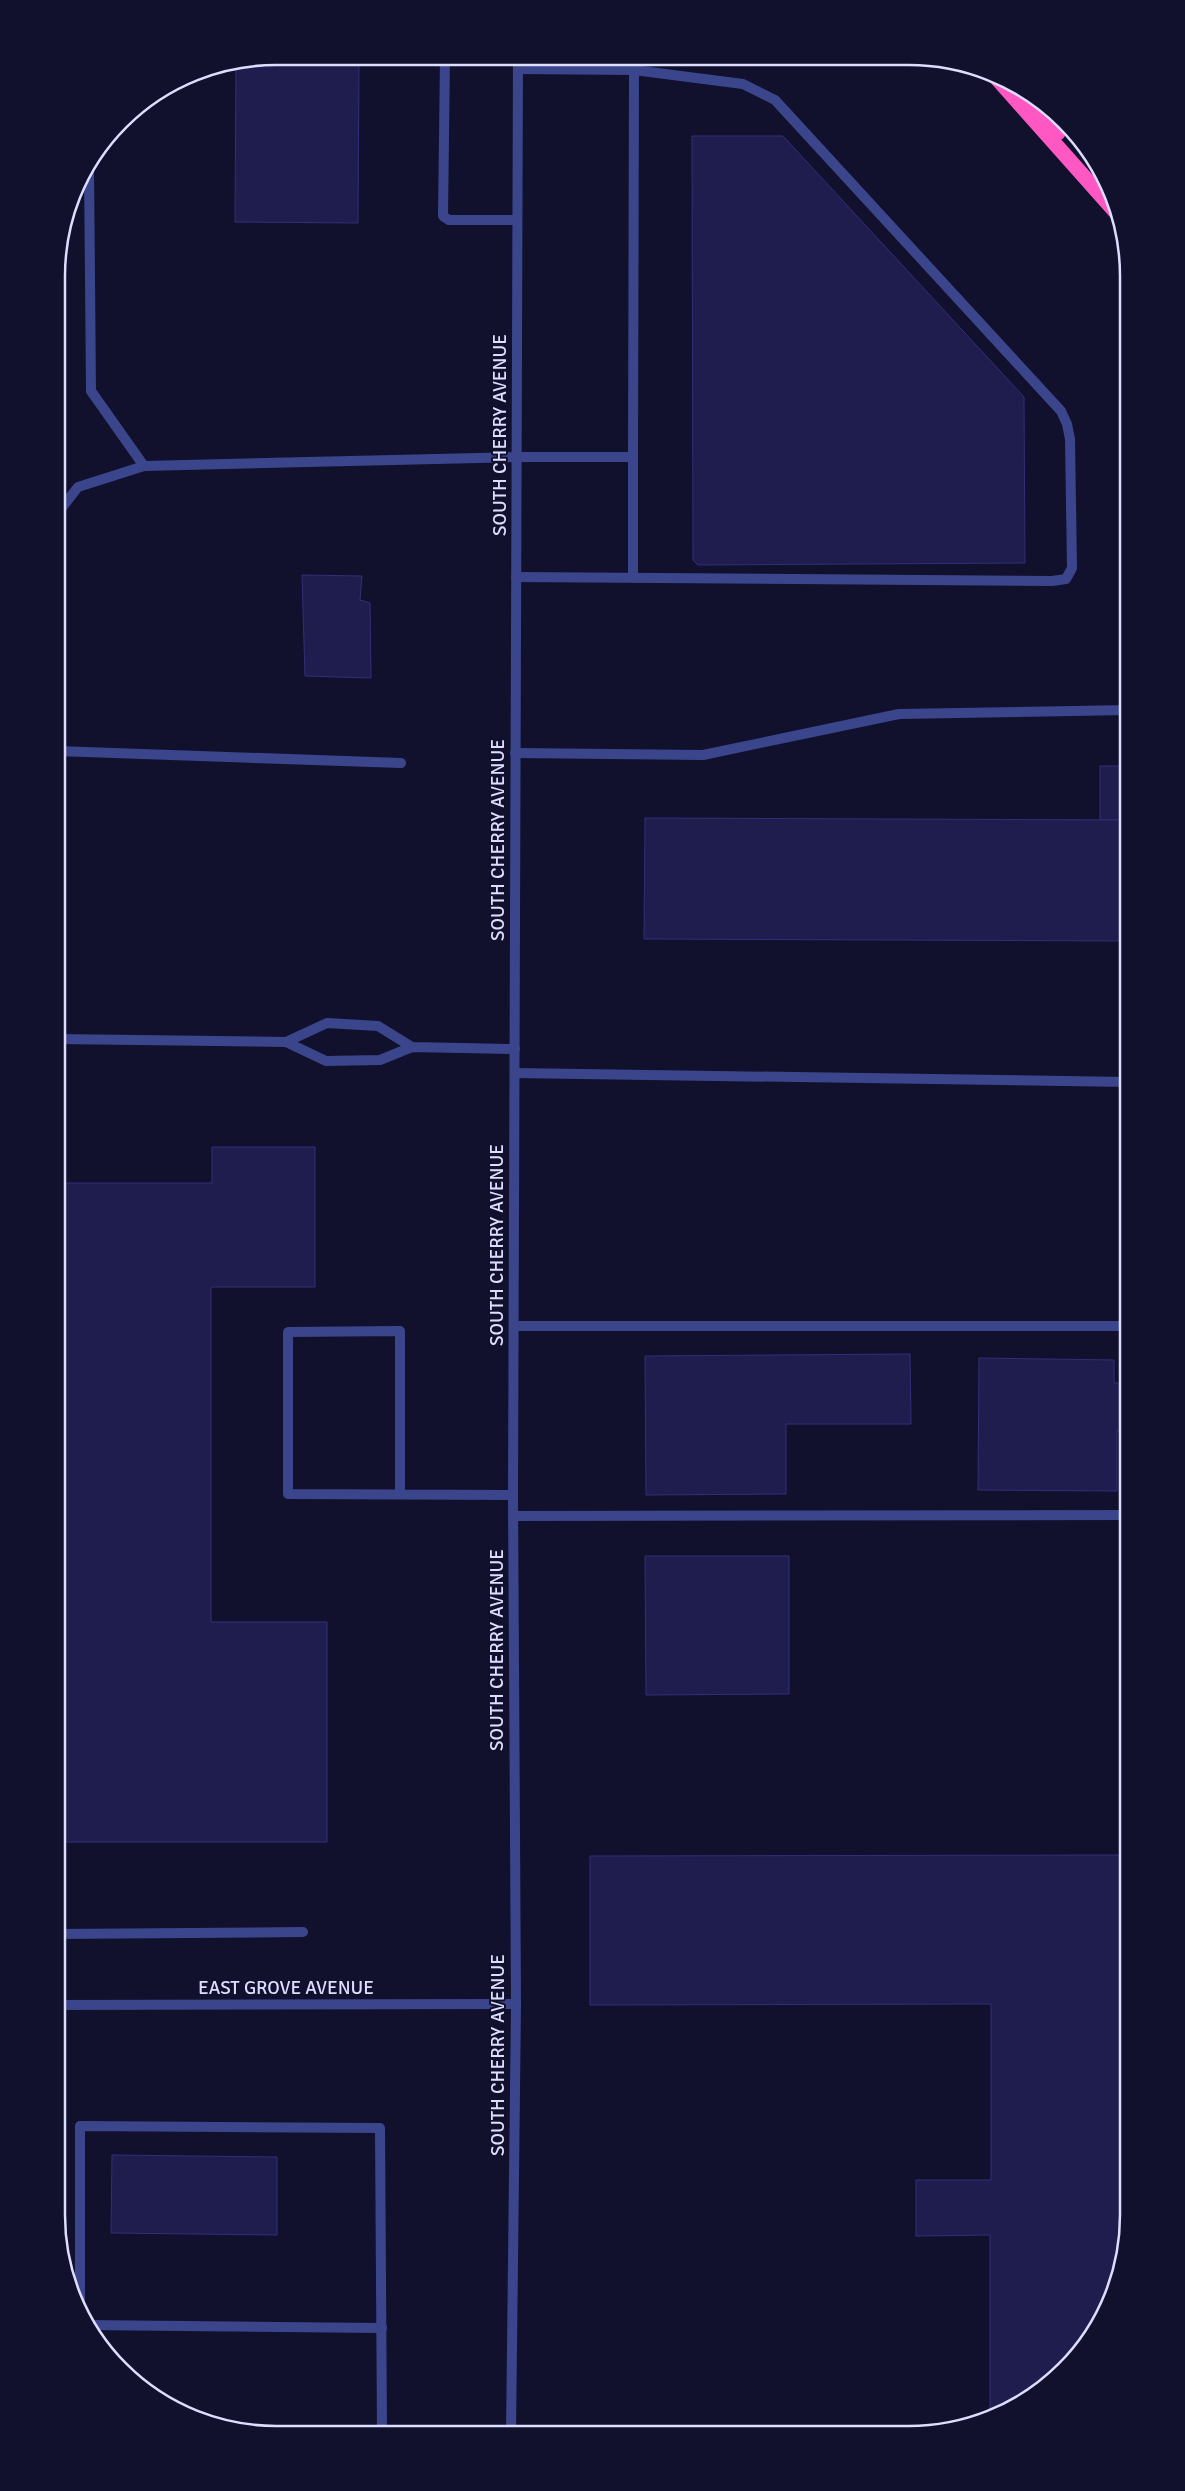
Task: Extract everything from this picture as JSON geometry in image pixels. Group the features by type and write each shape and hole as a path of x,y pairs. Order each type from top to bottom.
{"highway":[{"path":"1005,88 1107,202"},
{"path":"1040,111 1099,185"}],"street":[{"path":"445,65 443,216 449,220 517,220"},
{"name":"SOUTH CHERRY AVENUE","path":"511,2426 516,2004 513,1495 518,65"},
{"path":"516,577 1052,581 1066,579 1072,568 1073,549 1070,439 1067,424 1060,411 775,100 743,84 634,70 518,69"},
{"path":"633,578 634,70"},
{"path":"89,178 91,391 144,466"},
{"path":"65,504 78,487 144,466 516,457 633,457"},
{"path":"515,753 703,755 899,714 1120,710"},
{"path":"65,751 401,763"},
{"path":"286,1042 327,1023 378,1026 412,1047"},
{"path":"65,1039 286,1042 326,1060 380,1060 412,1047 514,1048"},
{"path":"514,1073 1120,1082"},
{"path":"514,1326 1120,1326"},
{"path":"400,1494 400,1331 288,1332 288,1494 513,1495"},
{"path":"513,1516 1120,1516"},
{"path":"65,1934 303,1932"},
{"name":"EAST GROVE AVENUE","path":"65,2005 516,2004"},
{"path":"80,2293 80,2126 380,2128 382,2426"},
{"path":"96,2325 382,2328"}],"building":[{"path":"262,65 359,65 358,223 235,222 236,69"},
{"path":"692,136 783,136 1024,397 1025,563 698,565 693,560"},
{"path":"302,575 362,576 360,600 370,603 371,678 305,676"},
{"path":"1100,766 1120,766 1120,820 1100,820"},
{"path":"645,818 1120,820 1120,941 644,939"},
{"path":"212,1147 315,1147 315,1287 211,1287 211,1622 327,1622 327,1842 65,1842 65,1183 212,1183"},
{"path":"910,1354 911,1424 786,1424 786,1494 646,1495 645,1356"},
{"path":"979,1358 1114,1360 1114,1383 1120,1383 1120,1431 1117,1431 1117,1491 978,1490"},
{"path":"645,1556 789,1556 789,1694 646,1695"},
{"path":"1120,1855 1120,2229 1113,2270 1104,2296 1084,2332 1068,2354 1048,2374 1014,2398 990,2410 990,2235 916,2236 916,2180 991,2180 991,2004 590,2005 590,1856"},
{"path":"112,2155 277,2157 277,2235 111,2233"}]}
